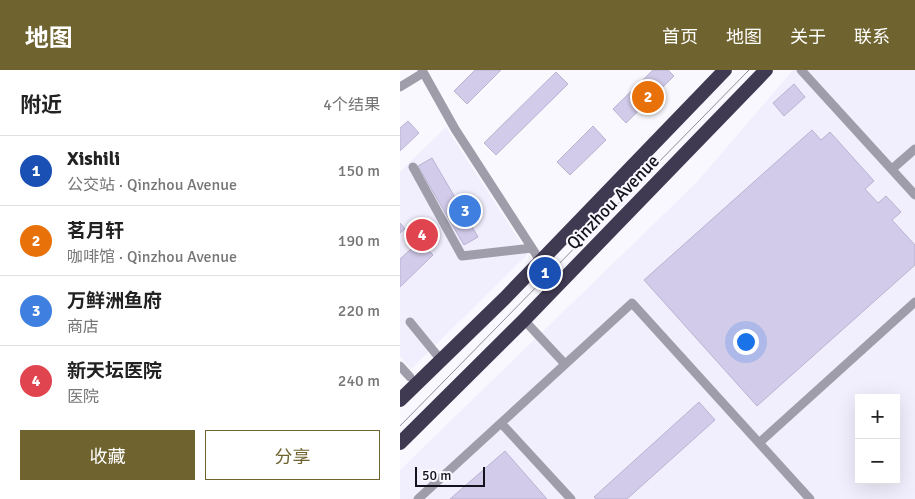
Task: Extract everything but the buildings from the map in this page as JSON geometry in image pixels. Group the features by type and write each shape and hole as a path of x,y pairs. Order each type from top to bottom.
{"highway":[{"name":"Qinzhou Avenue","path":"400,400 540,262 725,70"},
{"name":"Qinzhou Avenue","path":"400,444 524,320 766,70"}],"street":[{"path":"801,70 915,195"},
{"path":"401,83 422,71 455,129 540,262"},
{"path":"892,169 915,149"},
{"path":"413,167 462,256 532,248"},
{"path":"759,443 915,302"},
{"path":"418,499 632,303 810,499"},
{"path":"524,320 565,364"},
{"path":"410,322 441,360"},
{"path":"400,366 410,377"},
{"path":"501,424 571,499"}],"shaded area":[{"path":"793,70 915,70 915,499 400,499 400,470 696,183"},
{"path":"446,127 528,254 411,369 400,356 400,172"}],"tram line":[{"path":"400,426 749,70"}],"place":[{"name":"茗月轩","path":"648,97"},
{"name":"万鲜洲鱼府","path":"465,211"},
{"name":"新天坛医院","path":"422,235"},
{"name":"Xishili","path":"545,273"}]}
